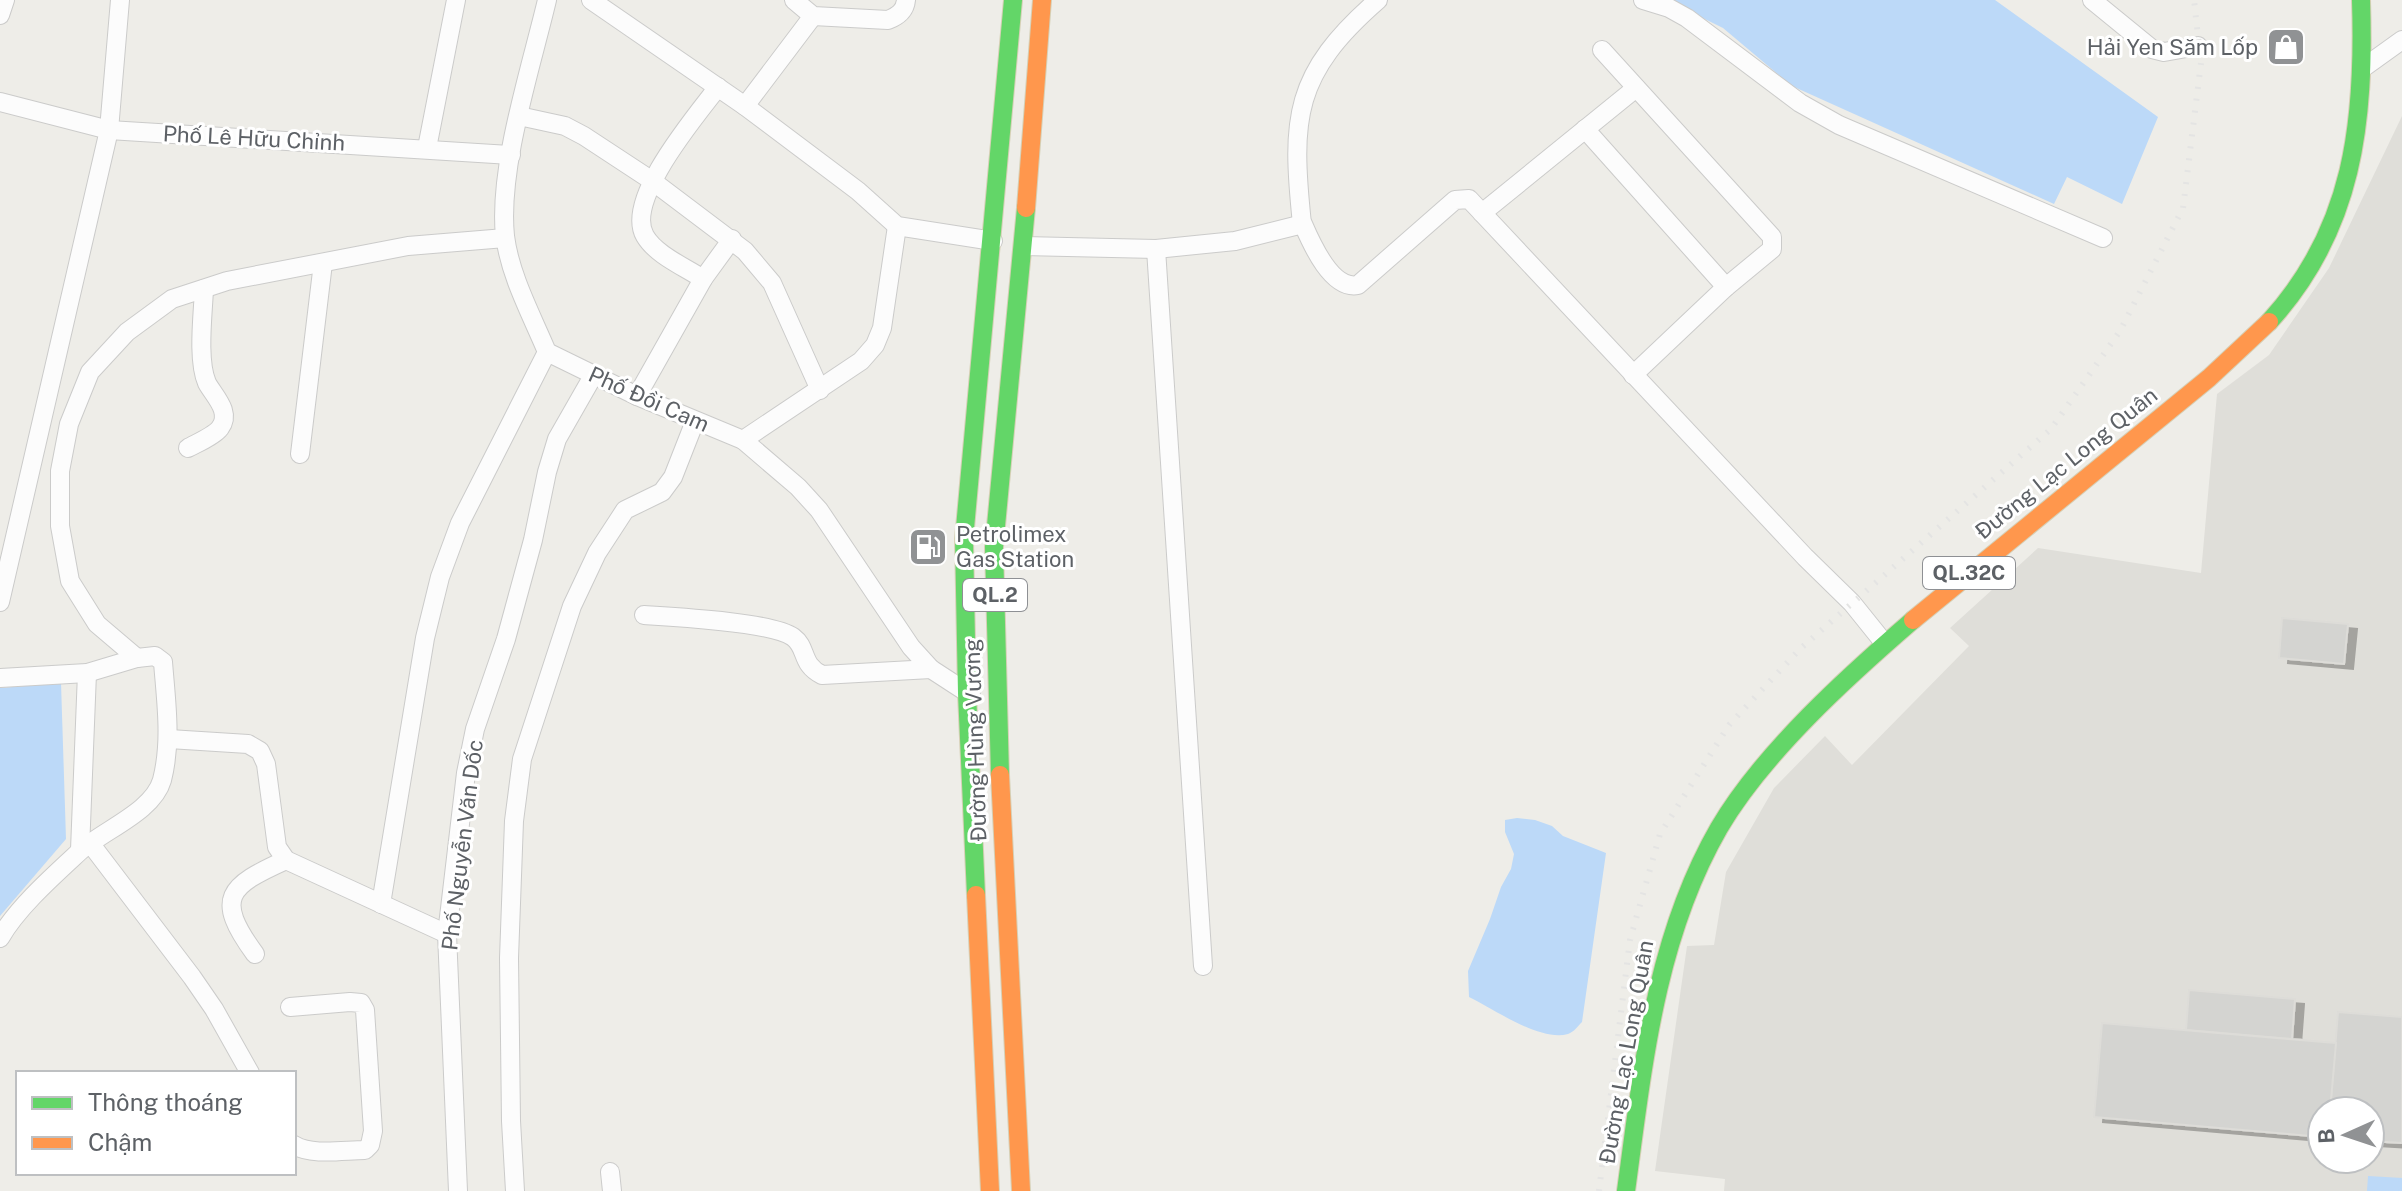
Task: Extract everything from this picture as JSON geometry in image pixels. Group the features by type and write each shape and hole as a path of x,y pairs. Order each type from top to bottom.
{"main road":[{"name":"Đường Hùng Vương","path":"990,1191 967,693 964,539 1013,0"},
{"name":"Đường Hùng Vương","path":"1021,1191 996,707 994,547 1023,246 1042,0"},
{"name":"Đường Lạc Long Quân","path":"1626,1191 1662,968 1684,899 1720,827 1778,749 1885,644 2195,389 2254,338 2285,304 2306,276 2335,218 2349,174 2360,126 2363,68 2361,0"}],"street":[{"path":"0,15 5,0"},
{"path":"0,602 109,130 120,0"},
{"path":"427,148 456,0"},
{"path":"381,904 425,638 440,577 460,523 547,352 517,281 505,238 504,200 519,116 547,0"},
{"path":"591,0 745,106 858,191 897,226 993,241"},
{"path":"794,0 813,16 888,20 897,16 905,7 906,0"},
{"path":"1378,0 1336,39 1320,59 1307,87 1299,124 1296,163 1302,224 1328,268 1348,287 1358,285 1455,200 1469,199 1805,557 1852,603 1885,644"},
{"path":"1643,0 1669,8 1687,18 1800,103 1839,125 2103,238"},
{"path":"2092,0 2152,49 2164,52 2198,46"},
{"path":"745,106 813,16"},
{"path":"2363,68 2402,40"},
{"path":"1602,50 1772,237 1772,249 1726,287 1633,375"},
{"path":"703,279 651,245 642,232 641,216 651,180 718,87"},
{"path":"1482,213 1636,88"},
{"name":"Phố Lê Hữu Chỉnh","path":"0,102 109,130 511,155"},
{"path":"519,116 565,126 651,180 732,239 772,283 820,390"},
{"path":"1585,129 1726,287"},
{"path":"1023,246 1156,249 1235,241 1302,224"},
{"path":"743,440 861,361 875,345 882,328 897,226"},
{"path":"137,658 97,624 70,581 60,526 60,471 66,435 90,372 127,332 172,299 227,281 408,246 505,238"},
{"path":"637,396 703,279 732,239"},
{"path":"1156,249 1203,966"},
{"path":"300,454 323,263"},
{"path":"188,448 220,429 224,417 202,366 204,289"},
{"name":"Phố Đồi Cam","path":"547,352 637,396 743,440 798,487 819,510 911,647 931,669 967,693 996,707"},
{"name":"Phố Nguyễn Văn Dốc","path":"458,1191 447,934 466,773 475,729 506,639 539,518 547,472 557,439 593,376"},
{"path":"515,1191 509,958 514,821 522,759 572,606 597,553 625,510 662,492 673,477 695,421"},
{"path":"644,615 731,623 784,633 796,639 810,669 822,675 931,669"},
{"path":"0,678 87,673 137,658 155,656 163,662 169,739 161,782 151,801 85,847 9,923 0,938"},
{"path":"87,673 85,847 192,977 249,1071"},
{"path":"169,739 248,744 260,751 266,764 277,847 286,860 447,934"},
{"path":"255,954 240,933 231,900 236,887 252,875 286,860"},
{"path":"290,1007 361,1003 365,1010 373,1131 370,1145 365,1150 296,1147"},
{"path":"610,1172 612,1191"}],"shaded area":[{"path":"2402,116 2402,1191 1724,1191 1725,1179 1655,1171 1687,946 1714,945 1726,872 1774,788 1825,736 1852,765 1969,646 1950,628 2038,548 2201,573 2217,394 2269,355 2329,268"}],"water":[{"path":"1666,0 1995,0 2158,117 2122,204 2067,177 2054,204 1792,86 1723,28"},
{"path":"61,683 66,839 0,916 0,688"},
{"path":"1517,818 1552,826 1563,836 1606,853 1582,1022 1568,1034 1557,1035 1531,1029 1469,997 1468,971 1511,869 1514,854 1505,832 1505,820"},
{"path":"2368,1176 2402,1178 2402,1191 2367,1191"}],"building":[{"path":"2282,618 2348,624 2344,664 2279,658"},
{"path":"2189,990 2295,999 2292,1039 2186,1030"},
{"path":"2338,1012 2402,1017 2402,1143 2386,1142 2386,1095 2331,1095"},
{"path":"2102,1023 2336,1043 2331,1095 2306,1095 2306,1136 2094,1117"}],"railway":[{"path":"1599,1191 1630,940 1660,834 1729,725 1800,649 2051,429 2120,331 2183,208 2201,63 2194,0"}],"traffic: fast":[{"path":"976,895 964,539 1013,0"},
{"path":"2269,322 2298,286 2320,249 2337,211 2356,131 2362,45 2361,0"},
{"path":"1000,775 994,547 1026,208"},
{"path":"1626,1191 1655,1005 1666,959 1697,870 1737,800 1782,744 1834,691 1913,620"}],"traffic: slow":[{"path":"1026,208 1042,0"},
{"path":"1913,620 2209,378 2269,322"},
{"path":"1000,775 1021,1191"},
{"path":"976,895 990,1191"}],"place":[{"name":"Hải Yen Săm Lốp","path":"2286,47"},
{"name":"Petrolimex Gas Station","path":"928,547"}]}
